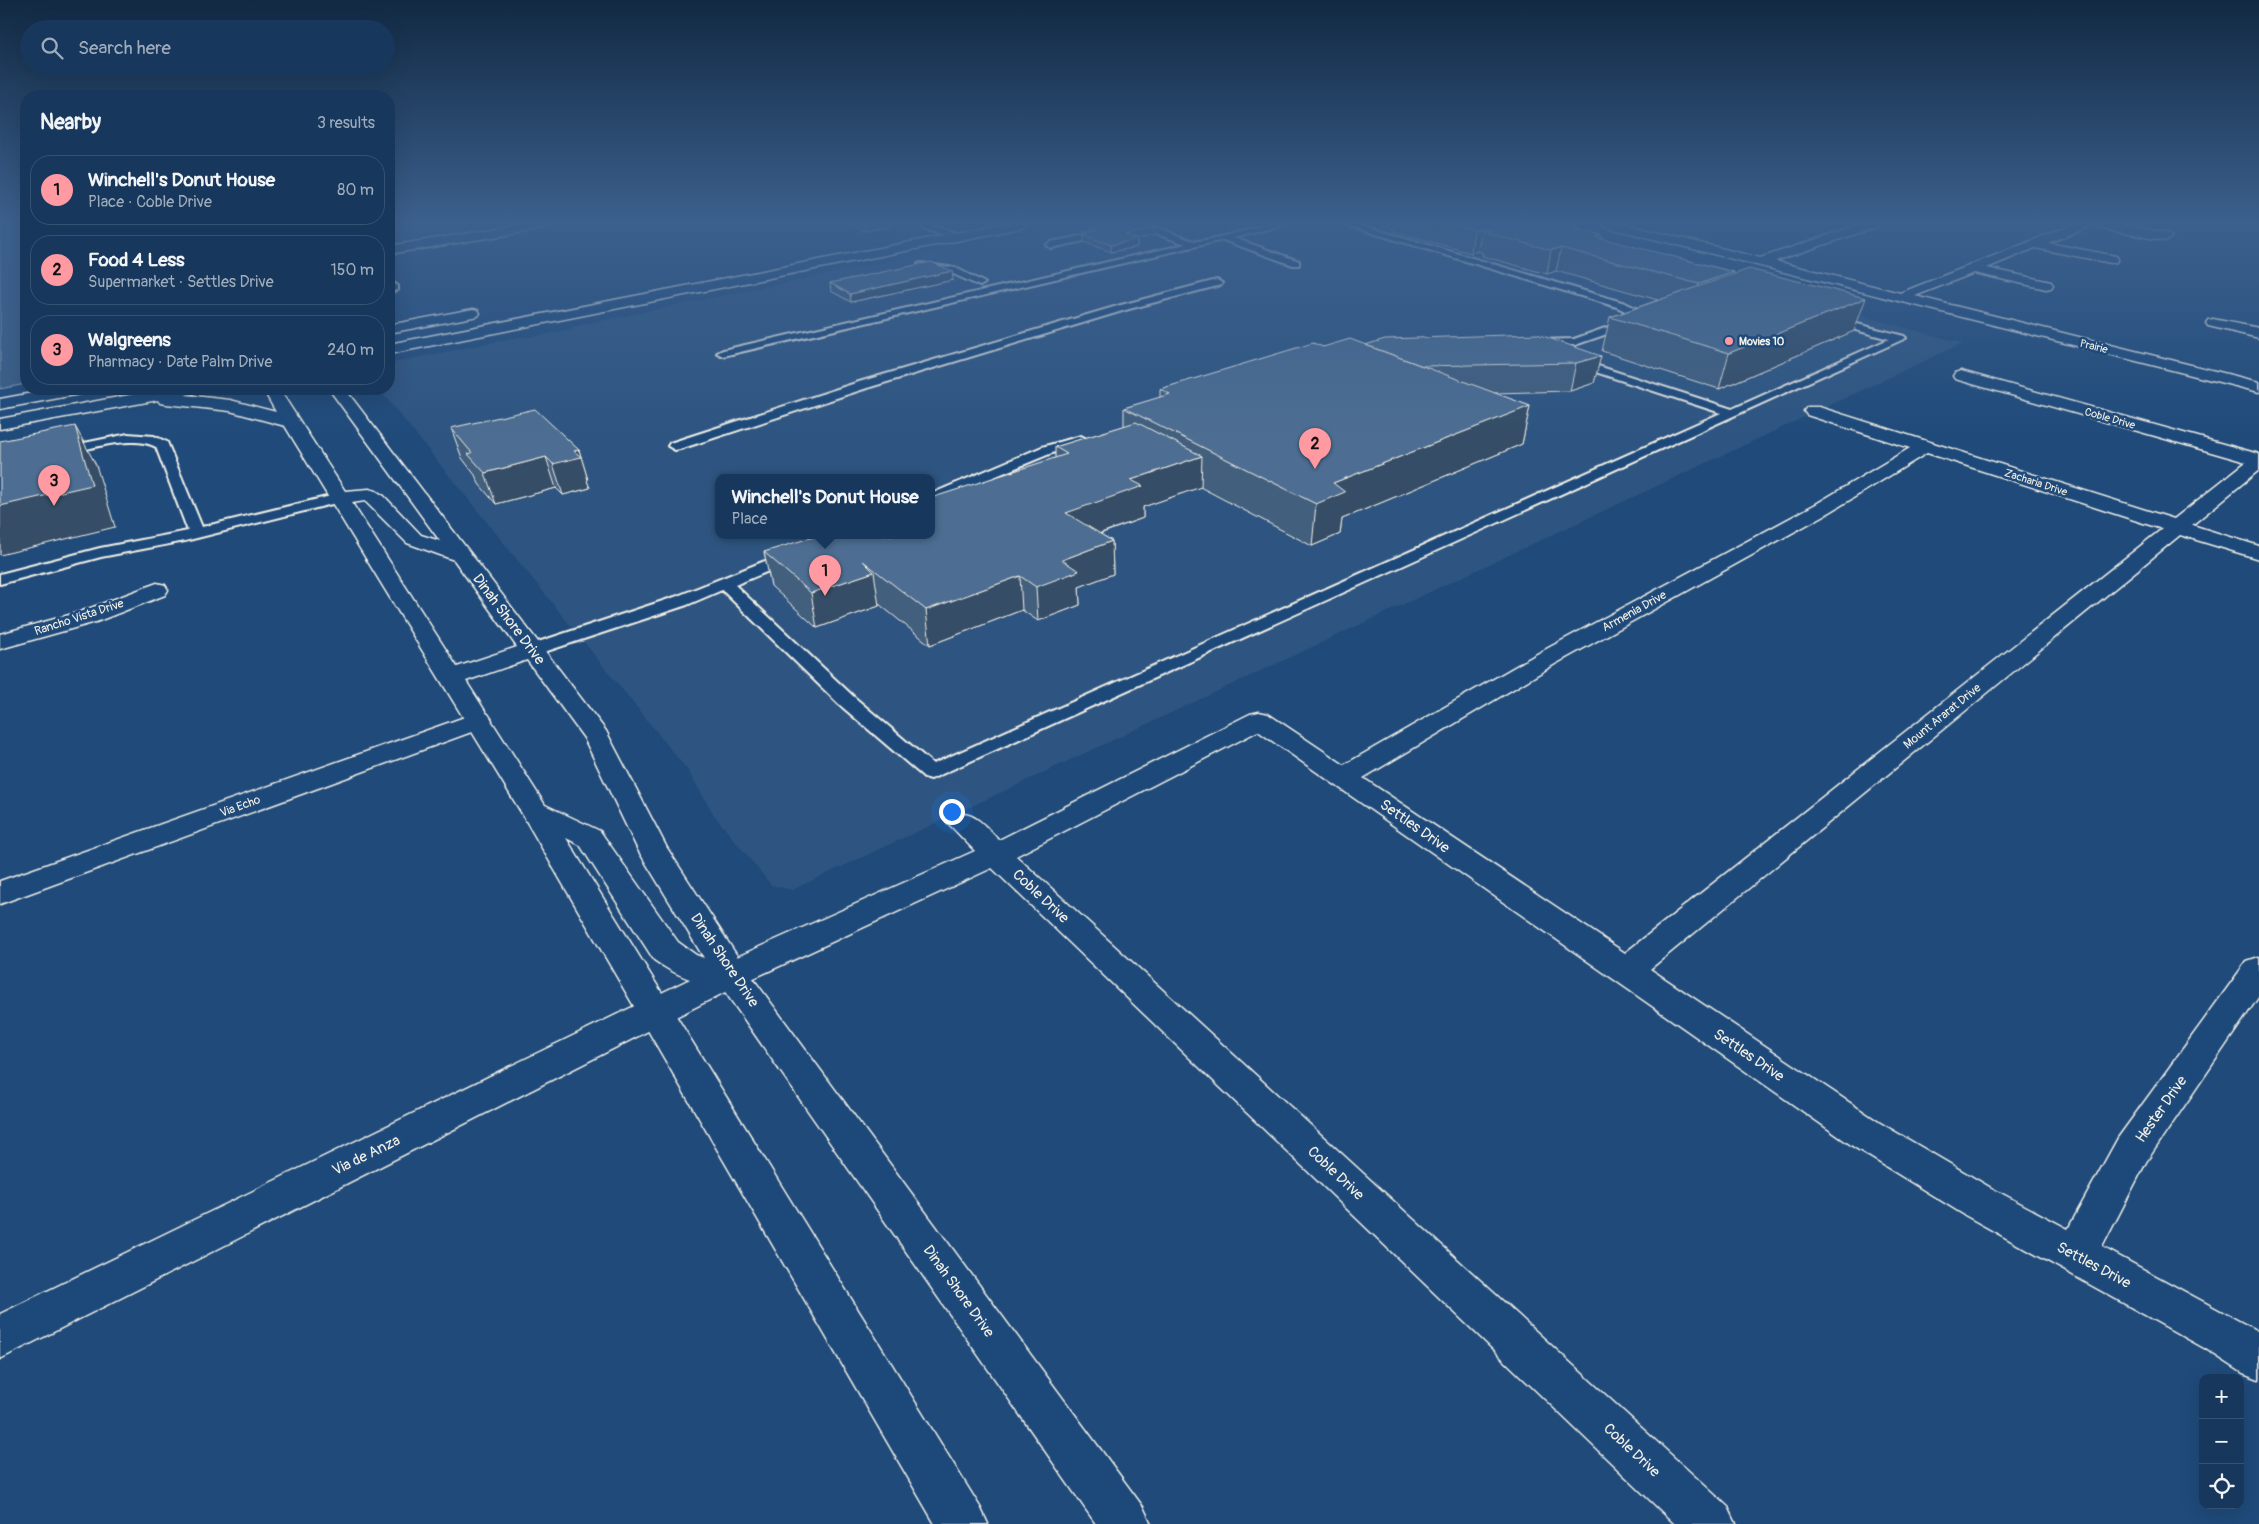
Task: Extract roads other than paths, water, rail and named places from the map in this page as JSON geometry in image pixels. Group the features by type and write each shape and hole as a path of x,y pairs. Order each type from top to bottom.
{"street":[{"path":"395,348 663,295"},
{"name":"Prairie","path":"1893,295 2256,383"},
{"path":"1901,297 1906,295"},
{"path":"395,328 487,311"},
{"path":"2213,323 2259,333"},
{"name":"Coble Drive","path":"1961,376 2259,460"},
{"path":"0,404 48,395"},
{"path":"0,424 155,395"},
{"path":"275,395 479,720 963,1524"},
{"name":"Dinah Shore Drive","path":"342,395 597,737 653,850 732,974 1126,1524"},
{"path":"127,400 200,400 246,408 292,422"},
{"name":"Zacharia Drive","path":"1813,411 2259,553"},
{"name":"Armenia Drive","path":"1344,777 1546,659 1823,508 1926,446"},
{"name":"Mount Ararat Drive","path":"1626,971 2259,460"},
{"path":"339,498 369,495 377,500 414,539 462,556"},
{"name":"Rancho Vista Drive","path":"0,642 88,617 157,590"},
{"path":"452,677 532,650"},
{"name":"Via Echo","path":"0,893 479,720"},
{"name":"Settles Drive","path":"1259,720 1867,1135 1977,1201 2222,1334 2259,1357"},
{"name":"Via de Anza","path":"0,1336 732,974 995,854 1259,720"},
{"path":"535,812 590,838 666,951 684,964 697,969 732,974"},
{"name":"Coble Drive","path":"962,822 1711,1524"},
{"name":"Hester Drive","path":"2076,1256 2132,1150 2259,970"}],"lane":[{"path":"890,303 926,295"},
{"path":"723,353 973,295"},
{"path":"675,446 863,386 1125,307 1171,295"},
{"path":"1588,295 1621,305 1636,312 1637,317 1632,322 1575,342 1524,344 1733,413"},
{"path":"872,307 870,309 883,316"},
{"path":"724,583 848,701 931,773 1900,338 1815,316"},
{"path":"935,497 1047,450 1092,436"},
{"path":"46,455 124,439 150,439 157,441 162,445 197,533"},
{"path":"0,579 100,553 197,533 339,498"},
{"path":"532,650 681,601 833,539"}],"place":[{"name":"Movies 10","path":"1729,341"},
{"name":"Food 4 Less","path":"1315,469"},
{"name":"Walgreens","path":"54,506"},
{"name":"Winchell's Donut House","path":"825,596"}]}
